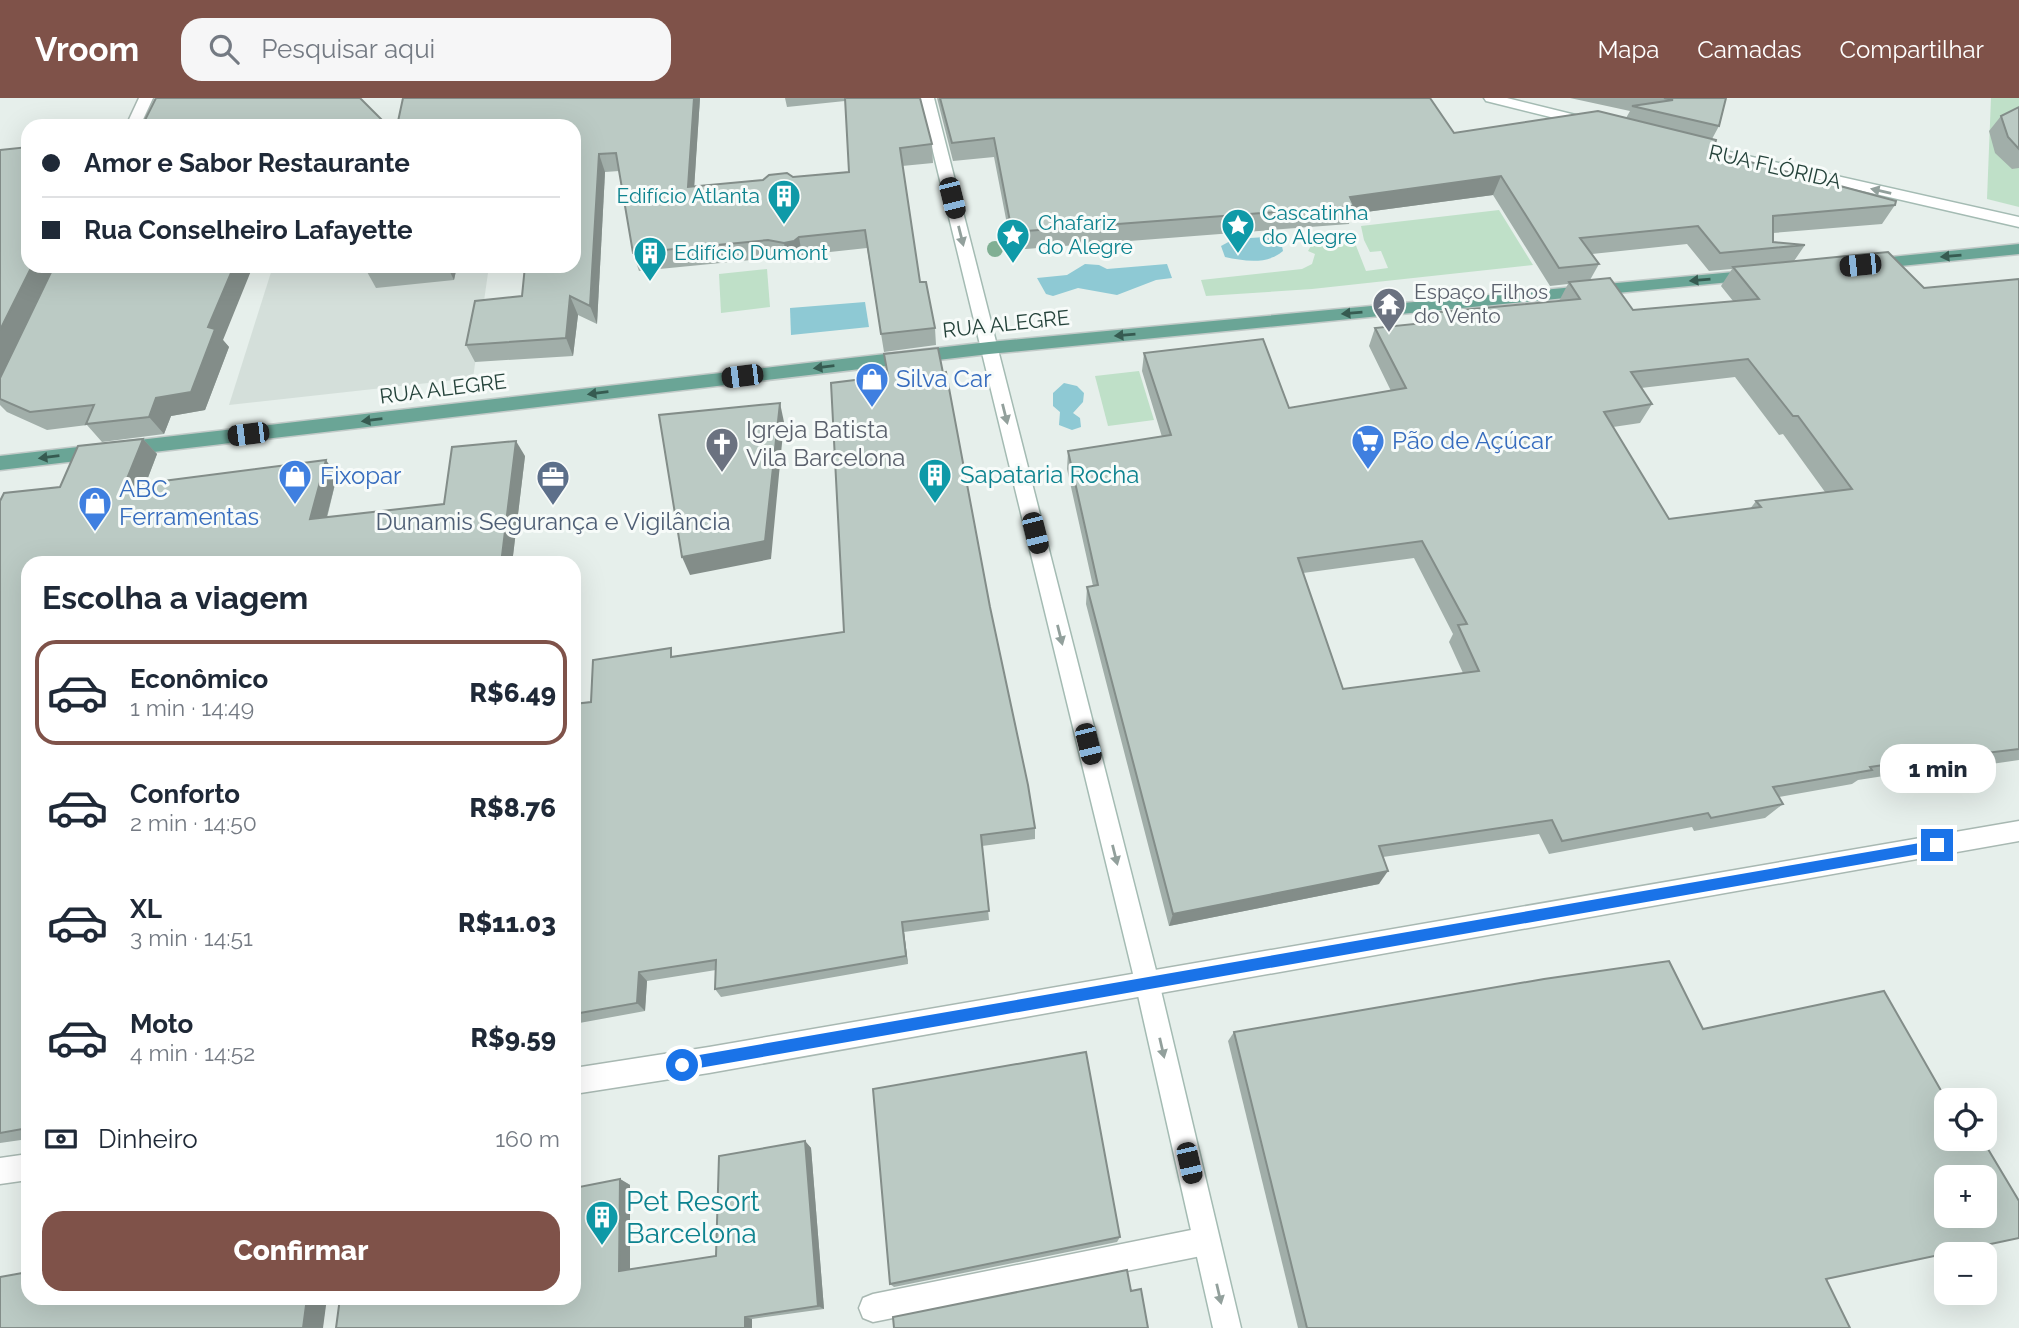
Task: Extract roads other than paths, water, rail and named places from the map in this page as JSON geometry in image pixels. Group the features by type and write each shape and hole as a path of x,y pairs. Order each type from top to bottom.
{"main road":[{"path":"1855,265 2019,249"},
{"name":"RUA ALEGRE","path":"0,463 989,348 1773,273"}],"street":[{"path":"136,119 146,98"},
{"path":"927,98 1147,982 1227,1328"},
{"path":"1491,98 1606,127"},
{"name":"RUA FLÓRIDA","path":"1670,143 2019,222"},
{"path":"581,1080 736,1056 2019,831"},
{"path":"0,1171 21,1168"},
{"path":"873,1308 1206,1241"}],"water":[{"path":"1266,237 1281,241 1283,251 1263,260 1247,261 1225,257 1221,246 1234,239"},
{"path":"1085,264 1099,265 1107,269 1167,264 1172,278 1156,280 1117,295 1078,288 1053,296 1046,294 1037,278 1067,275"},
{"path":"865,302 869,327 791,335 790,308"},
{"path":"1064,383 1077,386 1084,393 1083,402 1073,413 1080,418 1081,427 1072,430 1059,425 1060,412 1053,406 1053,393"}],"place":[{"name":"Edifício Atlanta","path":"784,226"},
{"name":"Cascatinha do Alegre","path":"1238,255"},
{"name":"Chafariz do Alegre","path":"1013,265"},
{"name":"Edifício Dumont","path":"650,283"},
{"name":"Espaço Filhos do Vento","path":"1389,334"},
{"name":"Silva Car","path":"872,409"},
{"name":"Pão de Açúcar","path":"1368,471"},
{"name":"Igreja Batista Vila Barcelona","path":"722,474"},
{"name":"Sapataria Rocha","path":"935,505"},
{"name":"Fixopar","path":"295,506"},
{"name":"Dunamis Segurança e Vigilância","path":"553,507"},
{"name":"ABC Ferramentas","path":"95,533"},
{"name":"Pet Resort Barcelona","path":"602,1247"}]}
